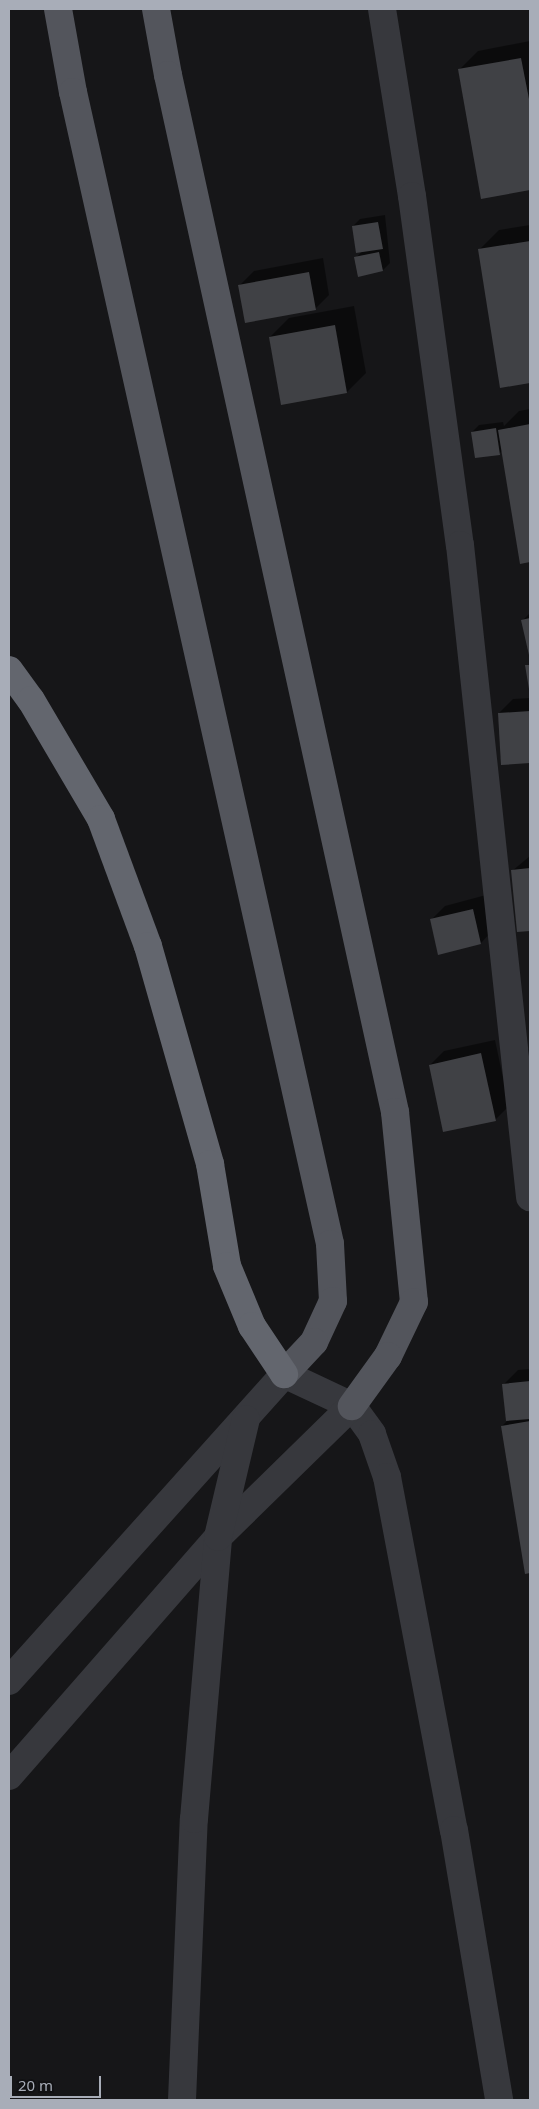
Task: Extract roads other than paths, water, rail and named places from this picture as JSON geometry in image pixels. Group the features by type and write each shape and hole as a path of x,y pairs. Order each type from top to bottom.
{"highway":[{"path":"9,670 31,700 101,818 148,946 207,1154 227,1266 252,1326 284,1374"}],"main road":[{"path":"58,9 75,102 330,1244 333,1301 314,1342 284,1374"},
{"path":"156,9 168,75 395,1112 414,1302 388,1356 352,1406"}],"street":[{"path":"382,9 412,196 460,544 530,1197"},
{"path":"9,1681 284,1374 352,1406 372,1434 387,1477 454,1830 499,2100"},
{"path":"9,1776 218,1537 352,1406"},
{"path":"182,2100 194,1819 218,1537 247,1416"}]}
